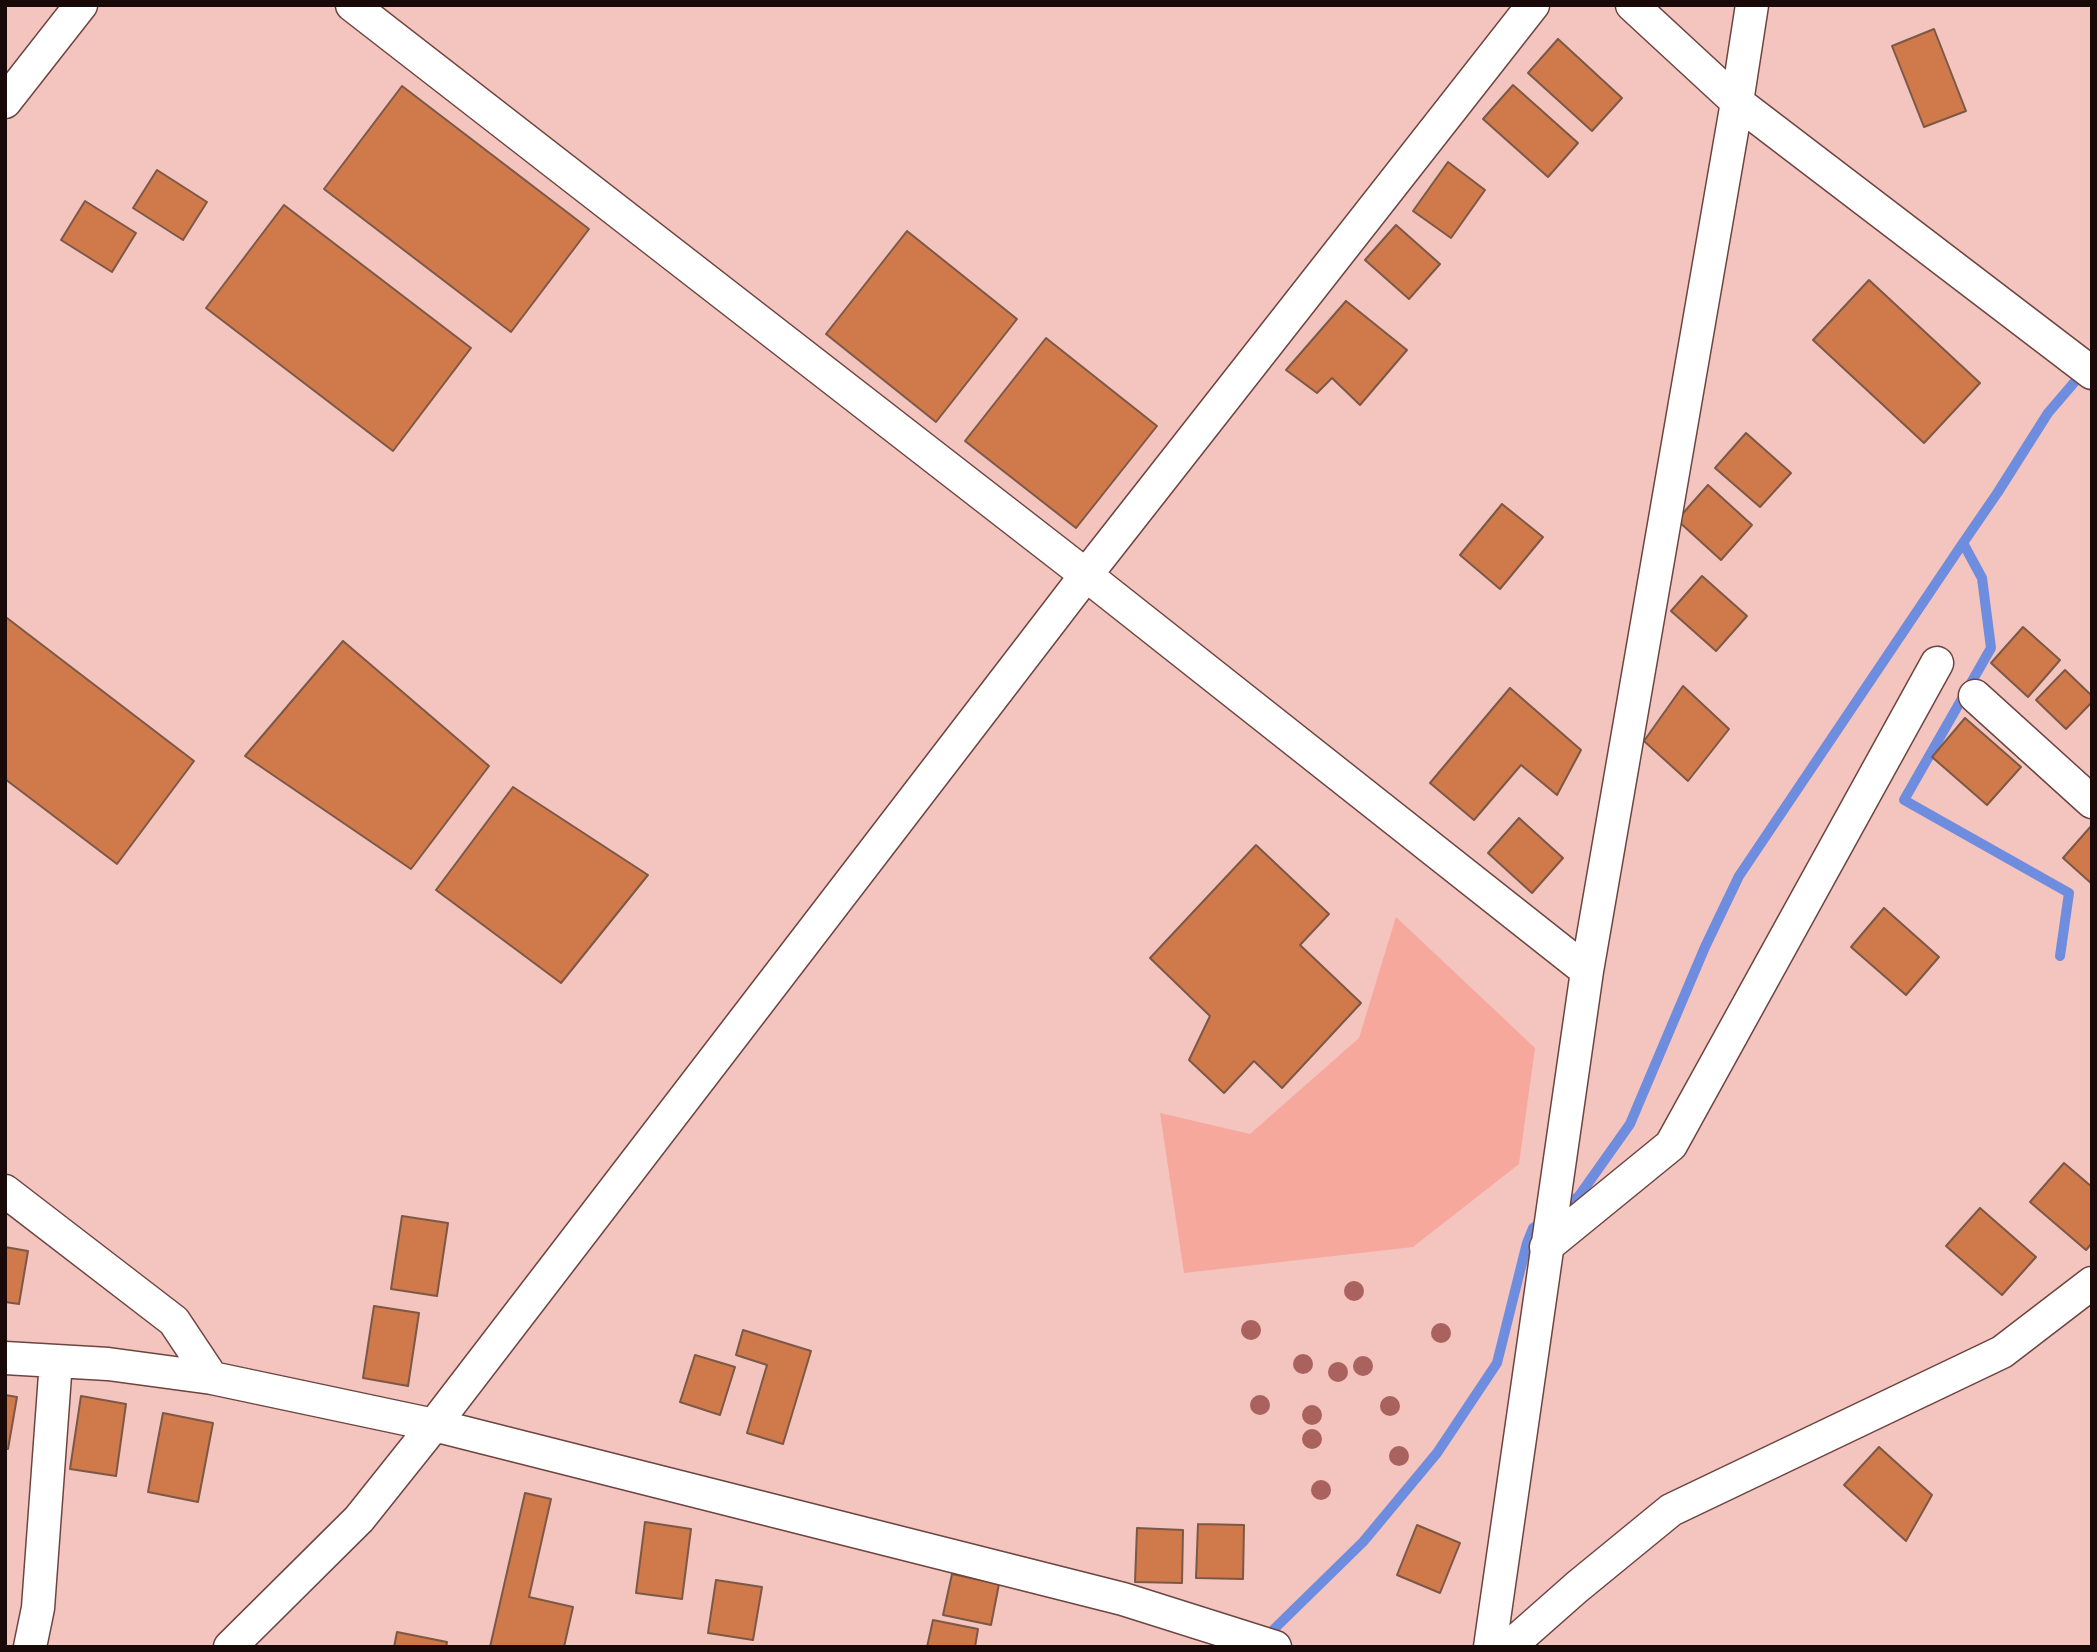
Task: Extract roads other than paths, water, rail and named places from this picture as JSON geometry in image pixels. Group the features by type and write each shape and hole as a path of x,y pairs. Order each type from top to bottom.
{"street":[{"path":"5,102 81,5"},
{"path":"352,5 1086,575 1587,971"},
{"path":"230,1647 359,1519 434,1426 1086,575 1533,5"},
{"path":"1632,5 1737,102 2084,368"},
{"path":"1489,1647 1587,971 1752,5"},
{"path":"1547,1240 1671,1145 1937,663"},
{"path":"1975,696 2092,802"},
{"path":"5,1191 174,1321 212,1378"},
{"path":"1508,1647 1671,1510 2003,1352 2092,1283"},
{"path":"5,1358 108,1364 212,1378 434,1426 1124,1598 1275,1647"},
{"path":"30,1647 38,1608 57,1361"}],"waterway":[{"path":"2060,956 2069,893 1904,800 1991,648 1982,578 1963,543 2048,413 2084,371"},
{"path":"1559,1210 1579,1196 1630,1124 1705,947 1739,876 1963,543"},
{"path":"1271,1632 1363,1542 1437,1453 1497,1363 1527,1243 1533,1228 1546,1219"}]}
